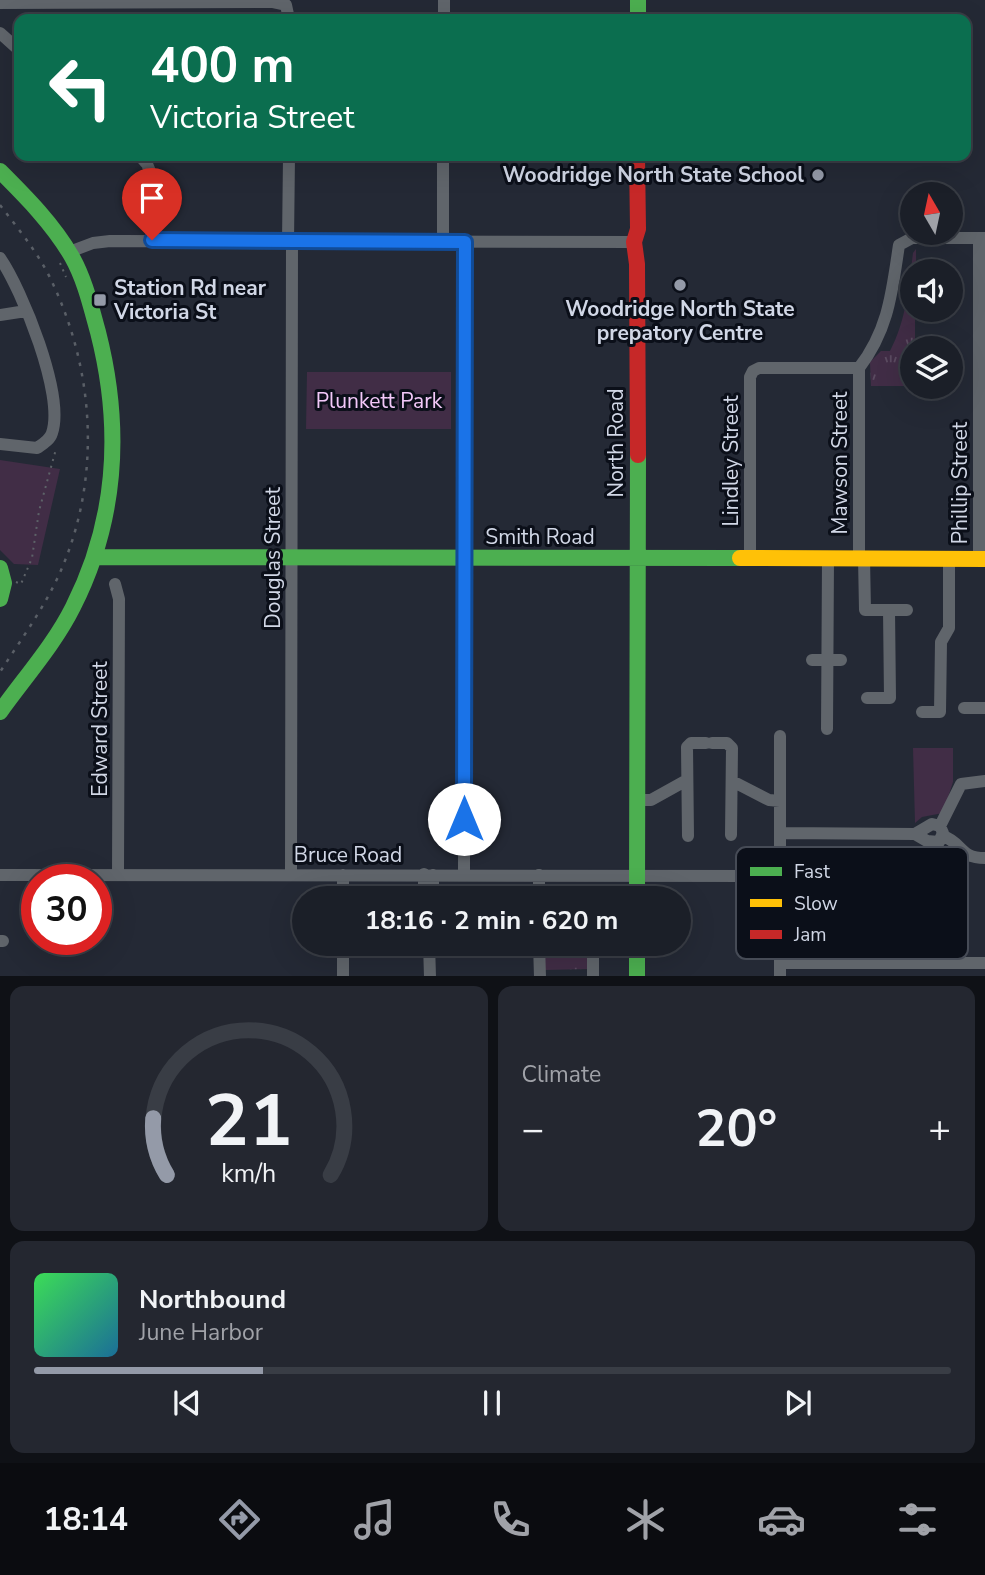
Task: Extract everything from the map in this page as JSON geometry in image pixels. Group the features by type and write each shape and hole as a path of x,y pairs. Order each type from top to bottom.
{"street":[{"path":"0,3 272,2 286,5 288,14"},
{"path":"0,33 14,46"},
{"path":"144,161 150,168 152,177"},
{"path":"152,240 153,161"},
{"name":"Douglas Street","path":"289,161 291,875"},
{"path":"443,161 443,242"},
{"name":"North Road","path":"637,161 637,886"},
{"path":"0,171 55,232 64,256 88,299 104,355 113,451 110,488 95,556 58,633 0,712"},
{"path":"859,368 881,333 891,296 899,245 912,239 982,238"},
{"name":"Phillip Street","path":"982,238 982,559"},
{"path":"64,256 93,243 152,240 635,242"},
{"path":"464,874 465,242"},
{"path":"0,258 17,285 50,374 54,415 48,439 37,448 26,449 0,444"},
{"path":"0,315 26,311"},
{"name":"Lindley Street","path":"750,558 750,377 753,371 759,368 859,368"},
{"name":"Mawson Street","path":"859,368 864,610 889,610"},
{"name":"Smith Road","path":"95,556 982,559"},
{"path":"827,729 828,559"},
{"path":"922,712 940,712 941,642 949,628 949,559"},
{"path":"0,599 4,593 3,574"},
{"name":"Edward Street","path":"115,584 119,599 118,875"},
{"path":"867,698 890,698 889,610 907,610"},
{"path":"812,660 841,660"},
{"path":"964,708 985,708"},
{"path":"780,736 780,847"},
{"path":"688,836 694,822 687,779 687,747 691,743 727,743 732,748 732,781 725,822 731,835"},
{"path":"637,800 651,800 687,779"},
{"path":"732,781 769,800 780,801"},
{"path":"941,831 961,784 985,781"},
{"path":"780,834 915,834 932,824 959,847"},
{"path":"426,886 429,874"},
{"path":"429,874 431,886"},
{"name":"Bruce Road","path":"0,875 736,876"},
{"path":"343,875 343,886"},
{"path":"539,875 539,886"},
{"path":"343,956 343,976"},
{"path":"429,956 429,976"},
{"path":"540,956 540,976"},
{"path":"593,956 593,976"},
{"path":"637,956 637,976"},
{"path":"780,970 985,963"}],"path":[{"path":"64,256 69,283"},
{"path":"3,574 21,584 32,558 39,511 55,457 57,440 48,439"}],"green space":[{"path":"901,322 915,322 915,336 900,336 900,386 871,386 870,362 881,351 890,351"},
{"name":"Plunkett Park","path":"307,372 451,372 451,429 306,429"},
{"path":"0,460 60,469 38,565 14,564 0,550"},
{"path":"913,748 953,748 953,782 943,813 922,817 915,823"},
{"path":"544,956 588,956 589,969 544,970"}],"railway":[{"path":"0,205 42,263 67,319 78,356 88,430 87,468 72,541 45,602 0,672"}],"traffic: fast":[{"path":"638,0 638,14"},
{"path":"0,171 48,222 81,275 106,367 112,437 107,507 88,574 57,635 0,712"},
{"path":"637,886 638,455"},
{"path":"95,557 740,558"},
{"path":"0,568 4,583 0,599"},
{"path":"637,956 637,976"}],"traffic: slow":[{"path":"740,558 985,559"}],"traffic: jam":[{"path":"637,161 638,229 634,242 637,264 638,455"}],"place":[{"name":"Woodridge North State School","path":"818,175"},
{"name":"Woodridge North State prepatory Centre","path":"680,285"},
{"name":"Station Rd near Victoria St","path":"100,300"}],"route":[{"path":"152,240 465,242 464,819"}]}
